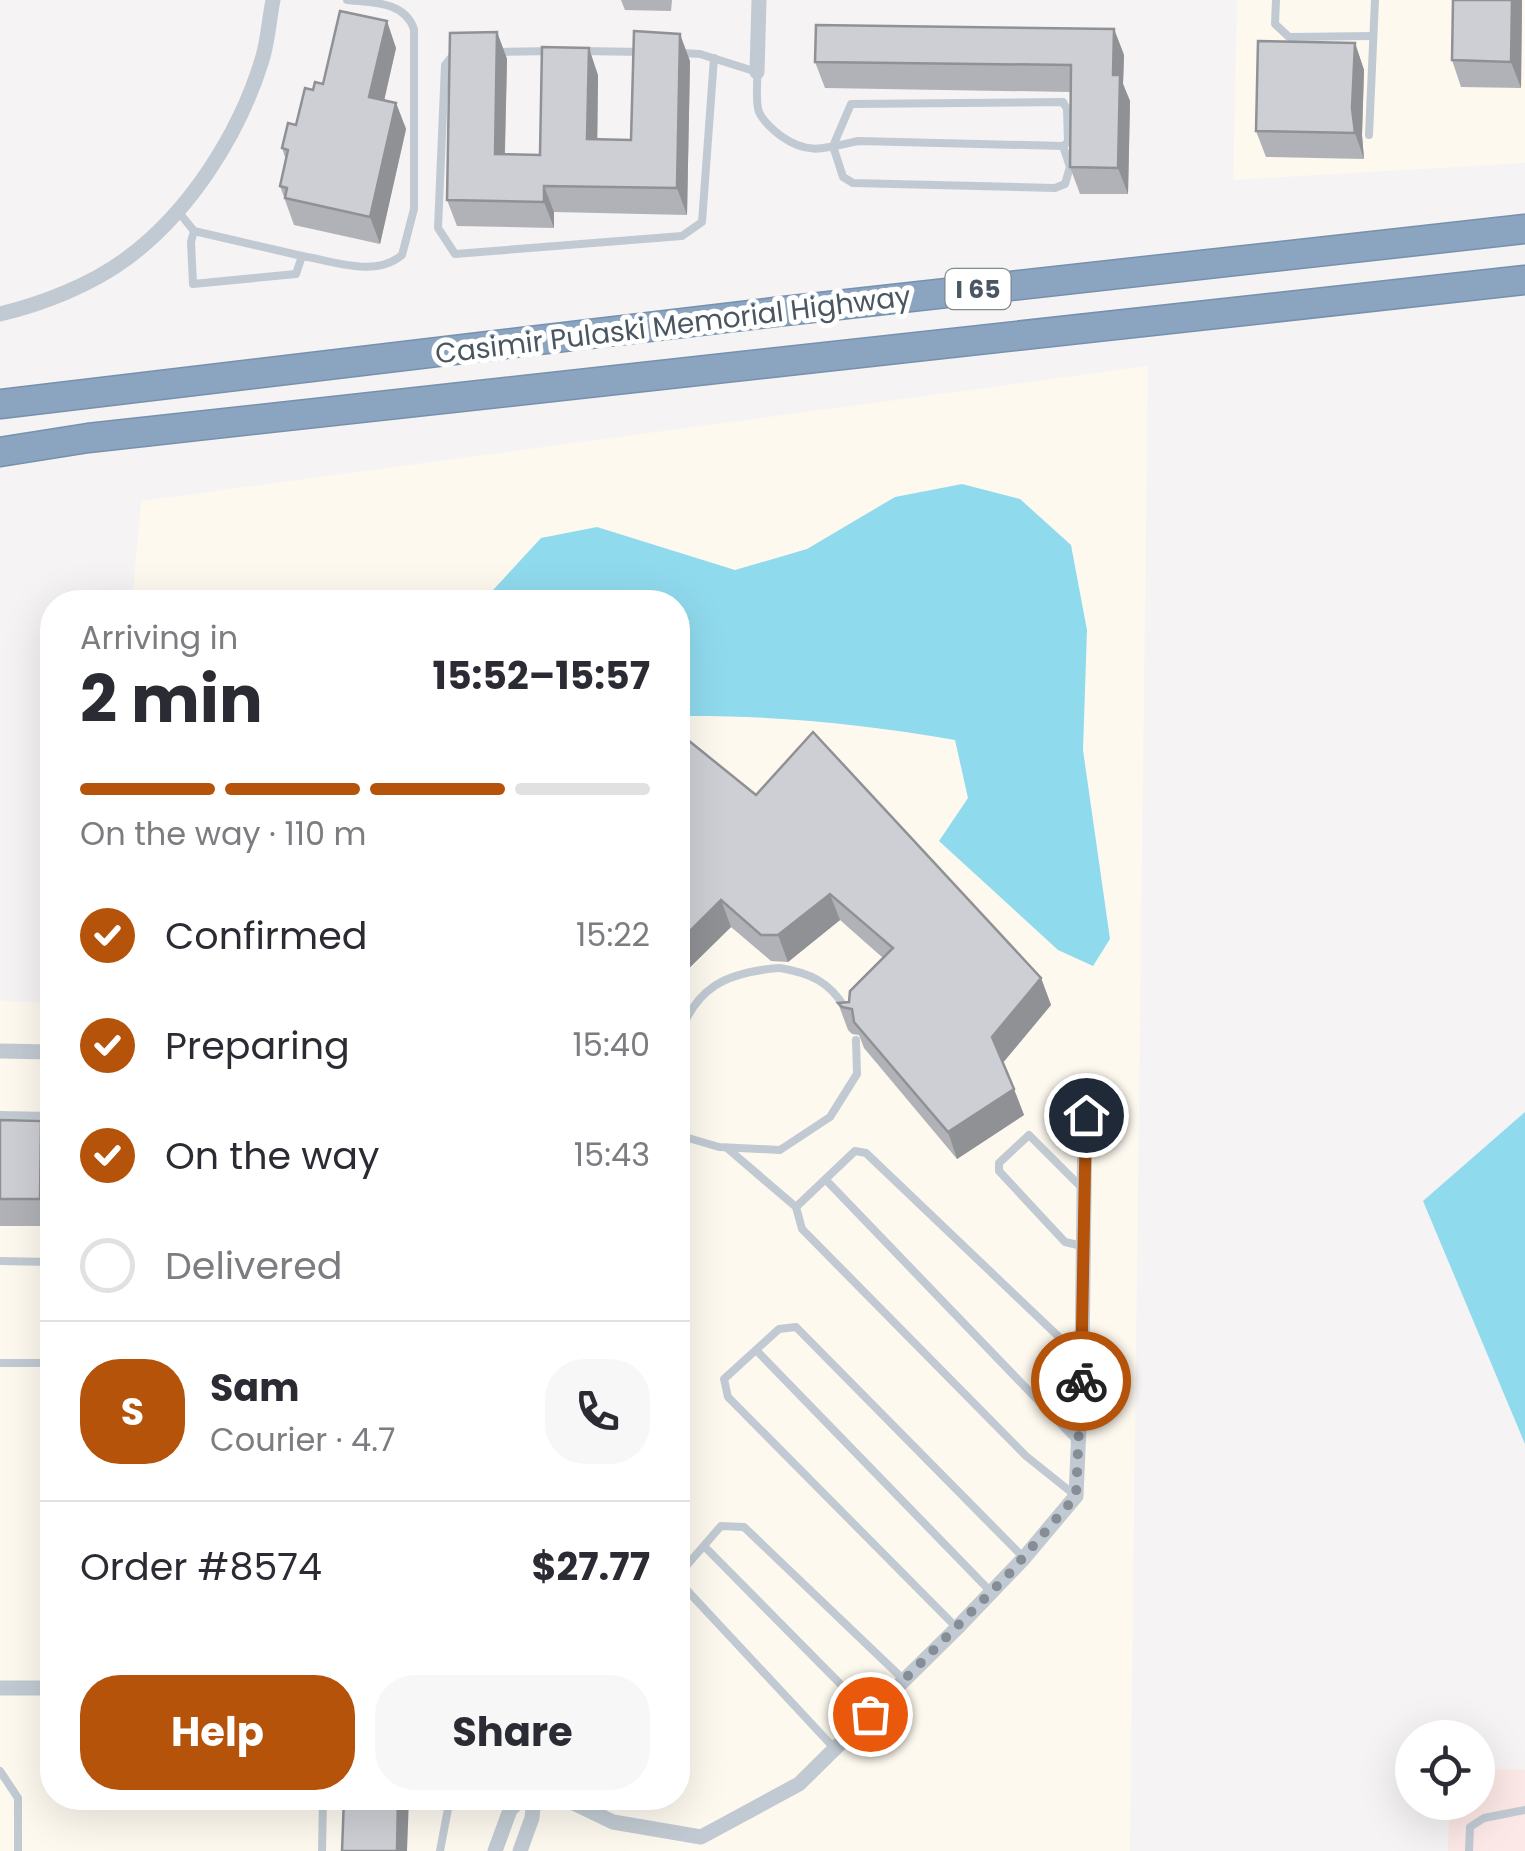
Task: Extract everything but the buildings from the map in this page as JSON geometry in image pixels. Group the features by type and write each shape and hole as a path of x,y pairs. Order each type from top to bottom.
{"highway":[{"name":"Casimir Pulaski Memorial Highway","path":"0,404 872,300 1525,229"},
{"name":"Casimir Pulaski Memorial Highway","path":"0,452 88,438 1525,280"}],"street":[{"path":"0,314 32,306 125,260 174,213 237,124 263,58 273,0"},
{"path":"757,72 759,0"},
{"path":"0,1051 40,1052"},
{"path":"588,1810 613,1822 701,1837 799,1784 957,1628 1076,1496 1086,1115"},
{"path":"0,1688 40,1688"},
{"path":"496,1851 510,1810"},
{"path":"520,1851 533,1810"}],"lane":[{"path":"174,213 194,231 302,256 360,266 384,265 402,255 412,223 414,29 402,11 393,6 347,0"},
{"path":"1276,0 1275,24 1289,37 1374,36"},
{"path":"1369,136 1374,0"},
{"path":"486,52 560,51"},
{"path":"578,51 649,52"},
{"path":"470,52 455,52 445,65 438,228 455,254 682,236 702,222 714,58"},
{"path":"666,52 700,54 757,72 759,112 772,130 798,148 833,146 858,141 1063,146 1068,142 1067,109 1062,102 851,104 833,146 843,178 853,184 1055,188 1065,184 1070,167 1063,146"},
{"path":"194,231 190,242 194,284 296,274 302,256"},
{"path":"690,1011 715,984 743,971 779,968 808,973 835,991 854,1023"},
{"path":"690,1137 727,1148 780,1150 830,1117 857,1074 856,1040"},
{"path":"0,1116 40,1116"},
{"path":"1084,1190 1029,1135 999,1163 999,1171 1065,1242 1084,1246"},
{"path":"727,1148 796,1208 802,1229 1026,1456 1076,1496"},
{"path":"796,1208 855,1152 866,1153 1082,1360"},
{"path":"826,1180 1078,1442"},
{"path":"0,1261 40,1262"},
{"path":"957,1628 728,1397 724,1380 779,1329 796,1327 1024,1558"},
{"path":"756,1350 991,1592"},
{"path":"0,1363 40,1363"},
{"path":"690,1562 721,1526 744,1527 904,1680"},
{"path":"704,1546 870,1714"},
{"path":"690,1593 836,1749"},
{"path":"0,1770 18,1798 18,1851"},
{"path":"322,1851 324,1810"},
{"path":"440,1851 448,1810"},
{"path":"1468,1851 1470,1827 1484,1818 1525,1810"}],"shaded area":[{"path":"1237,0 1525,0 1525,163 1233,180"},
{"path":"1148,366 1130,1851 0,1851 0,1001 40,1003 40,1810 690,1810 690,590 133,590 141,501"},
{"path":"1495,1769 1525,1770 1525,1851 1448,1851 1449,1820 1495,1820"}],"water":[{"path":"962,484 1020,499 1071,545 1087,630 1083,750 1110,939 1093,966 1058,950 939,841 968,798 955,740 817,722 690,716 690,590 493,590 541,538 597,527 735,570 807,549 895,497"},
{"path":"1525,1112 1525,1444 1423,1201"}],"way so far":[{"path":"870,1714 1008,1575 1076,1496 1081,1381"}],"route":[{"path":"1081,1381 1086,1115"}]}
